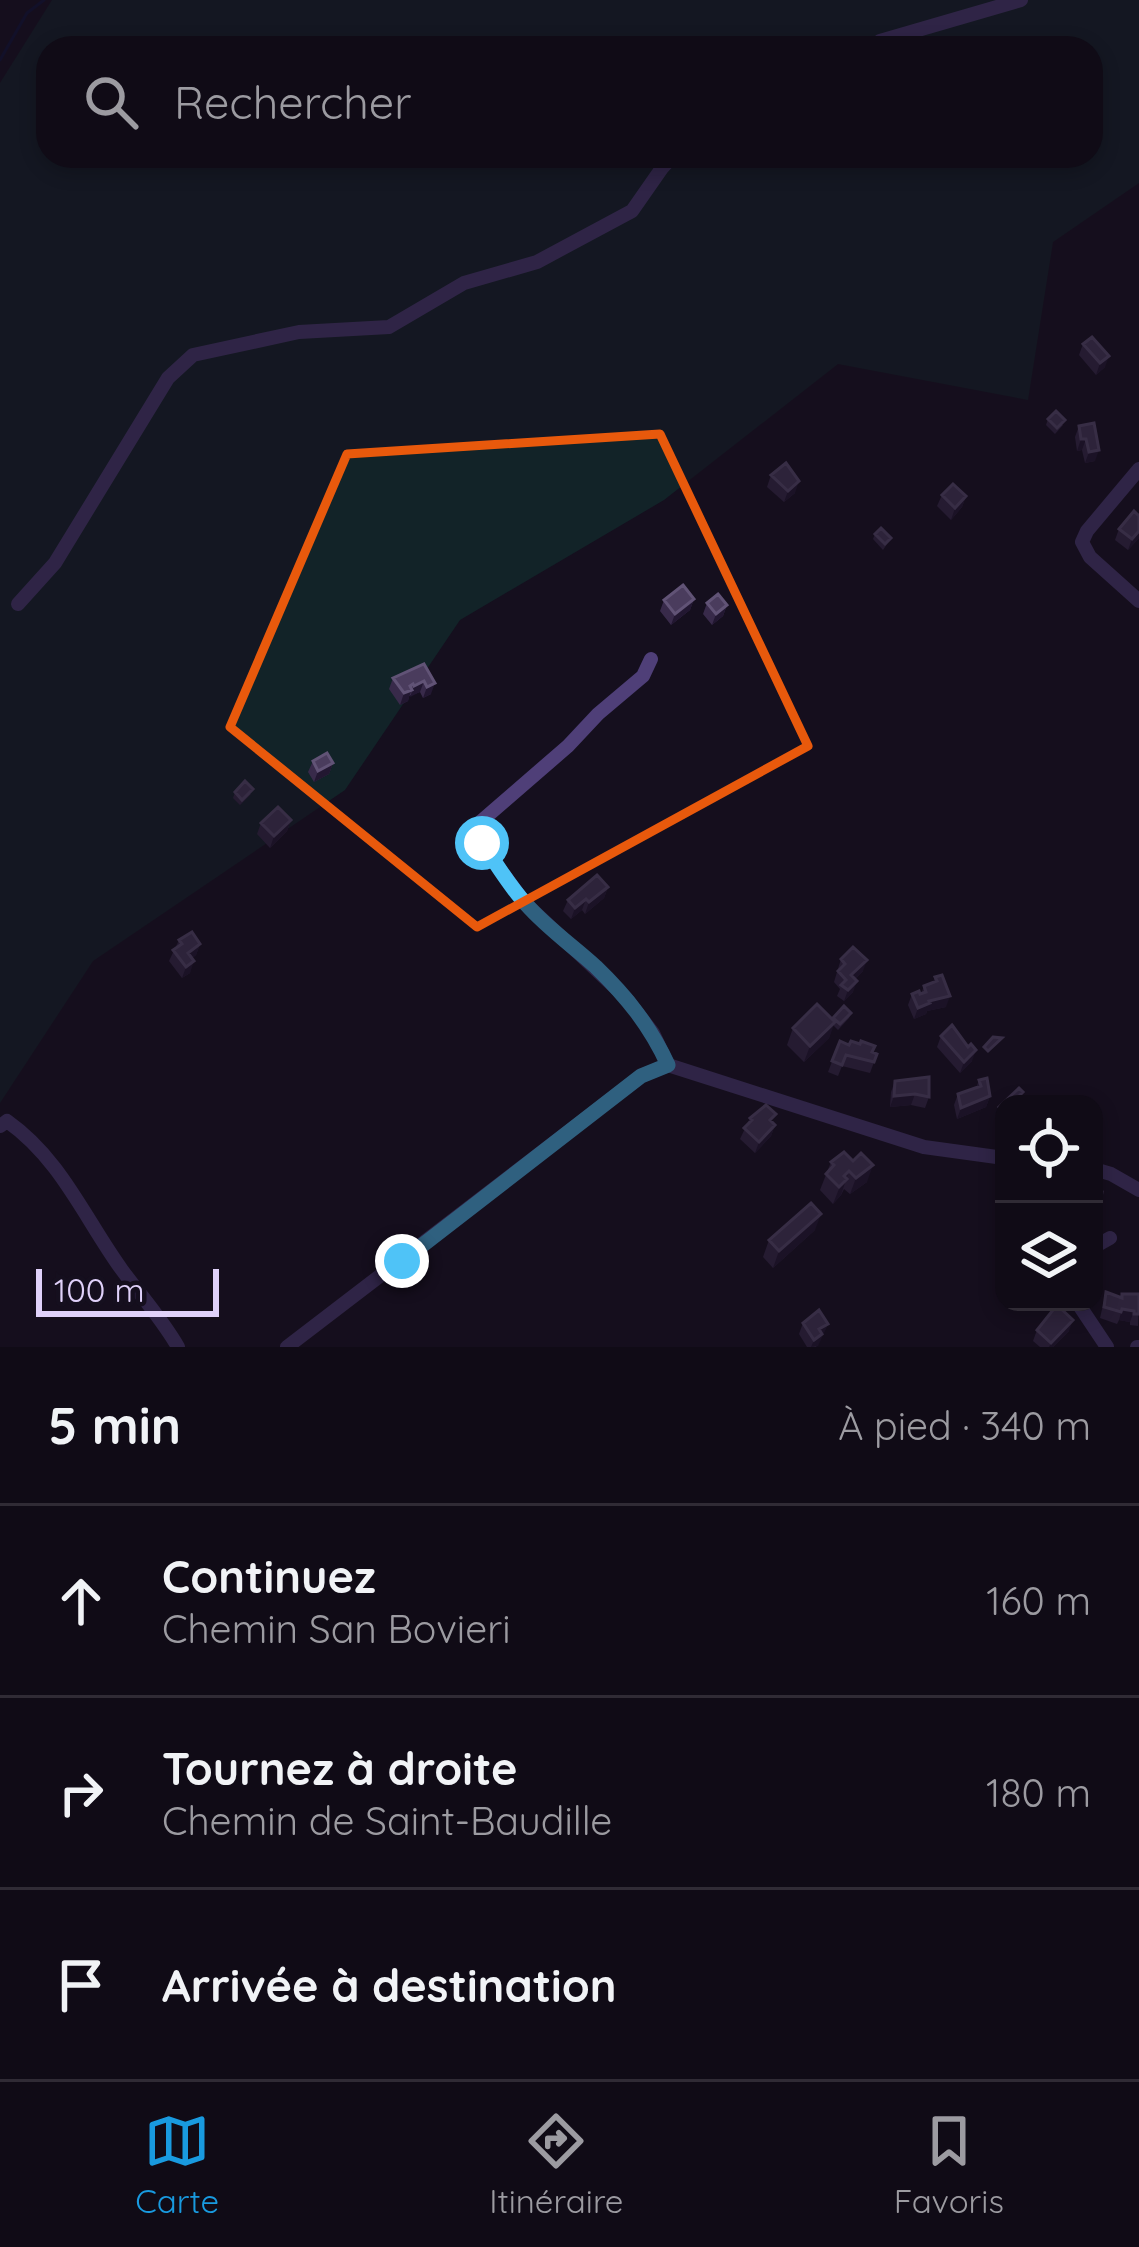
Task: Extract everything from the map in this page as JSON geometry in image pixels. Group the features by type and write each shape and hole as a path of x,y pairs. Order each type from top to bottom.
{"street":[{"path":"897,36 1021,0"},
{"path":"18,604 55,563 168,378 193,355 299,332 389,327 464,284 537,262 632,211 662,168"},
{"path":"1139,470 1082,542 1090,556 1139,601"},
{"path":"652,659 643,676 472,830 524,902 625,998 653,1033 668,1065"},
{"path":"286,1347 641,1076 668,1065 925,1147 995,1157"},
{"path":"0,1126 7,1121 18,1129 52,1164 178,1347"},
{"path":"1103,1172 1139,1190"},
{"path":"1103,1242 1110,1238"},
{"path":"1083,1311 1107,1347"}],"highlighted area":[{"path":"660,434 808,746 477,927 230,727 347,454"}],"shaded area":[{"path":"52,0 1139,0 1139,183 1053,242 1028,400 838,364 664,500 460,620 345,790 93,961 0,1103 0,83"}],"building":[{"path":"1092,337 1109,356 1100,363 1083,344"},
{"path":"1056,411 1065,420 1057,428 1048,419"},
{"path":"1094,423 1099,450 1089,452 1079,426"},
{"path":"786,463 799,481 788,491 771,475"},
{"path":"953,484 966,496 955,508 942,495"},
{"path":"1134,511 1139,516 1139,531 1132,539 1119,529"},
{"path":"881,528 891,538 885,544 875,534"},
{"path":"683,585 694,599 675,614 664,600"},
{"path":"718,594 727,605 716,614 707,603"},
{"path":"424,664 435,683 427,687 424,681 413,684 404,693 393,678"},
{"path":"327,753 333,763 318,771 313,761"},
{"path":"245,781 253,789 242,800 235,792"},
{"path":"278,807 291,820 274,836 261,823"},
{"path":"597,875 608,887 575,908 568,900"},
{"path":"192,932 200,944 188,953 194,961 186,967 173,950"},
{"path":"853,947 867,960 851,975 857,981 848,990 841,985 846,980 838,971 845,964 841,959"},
{"path":"942,975 950,996 918,1008 912,994 926,992 924,986"},
{"path":"817,1004 835,1022 810,1046 793,1028"},
{"path":"844,1006 851,1013 840,1024 833,1018"},
{"path":"952,1025 968,1047 971,1044 976,1050 964,1062 941,1036"},
{"path":"993,1037 1002,1038 988,1051 984,1047"},
{"path":"840,1041 875,1046 874,1062 846,1055 842,1065 832,1061"},
{"path":"929,1077 929,1097 894,1096 895,1081"},
{"path":"987,1078 990,1096 961,1108 958,1094 981,1086 979,1080"},
{"path":"766,1105 776,1114 770,1120 775,1125 759,1142 744,1128"},
{"path":"844,1152 853,1161 861,1153 873,1165 856,1178 849,1171 839,1187 826,1174 834,1165 831,1162"},
{"path":"811,1203 821,1214 779,1251 769,1240"},
{"path":"1106,1292 1122,1298 1122,1294 1139,1294 1139,1314 1104,1307"},
{"path":"819,1310 828,1324 814,1340 803,1323"},
{"path":"1052,1311 1063,1311 1073,1320 1051,1343 1037,1330"}],"waterway":[{"path":"0,60 27,13 44,0"}],"route":[{"path":"402,1261 641,1076 668,1065 653,1033 625,998 524,902 482,843"}]}
